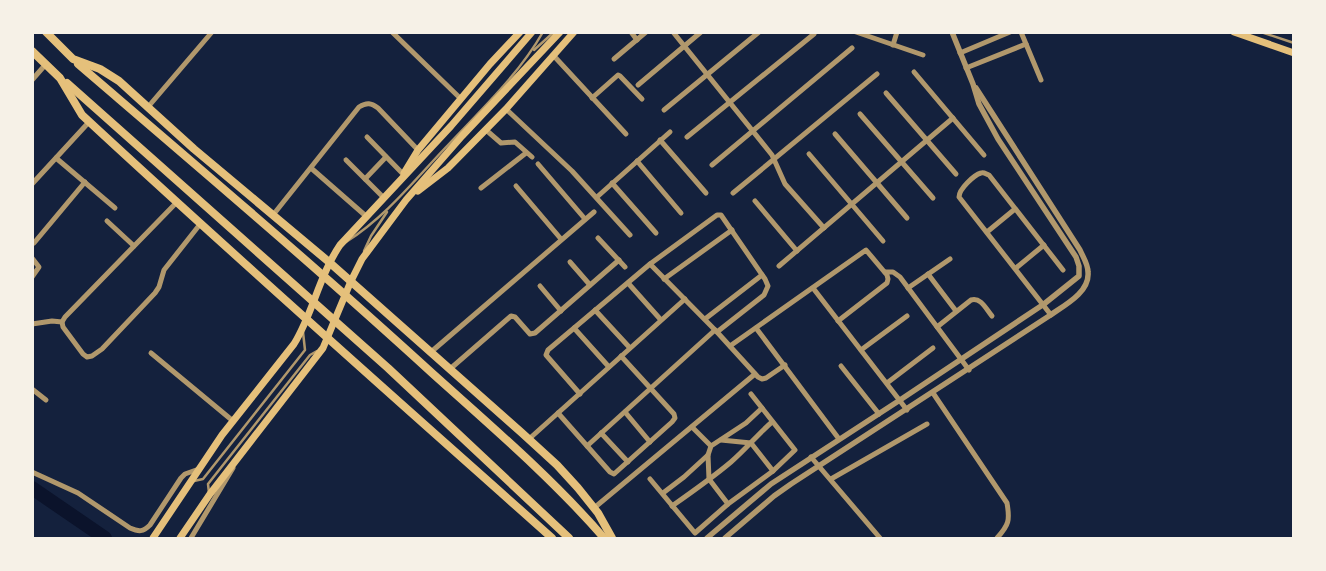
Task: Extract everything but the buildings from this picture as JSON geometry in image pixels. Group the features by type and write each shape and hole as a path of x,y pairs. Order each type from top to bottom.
{"highway":[{"path":"46,32 73,59 310,263 405,348 575,506 604,538"},
{"path":"32,51 60,78 388,368 569,538"},
{"path":"73,59 100,69 119,81 198,152 329,262 529,439 568,476 594,508 612,538"},
{"path":"60,78 82,115 89,122 306,320 552,538"}],"main road":[{"path":"395,186 418,150 490,64 520,32"},
{"path":"153,538 233,421 294,344 303,329 329,262 339,247 451,126 532,32"},
{"path":"180,538 207,497 323,348 350,281 359,264 406,200 462,136 560,32"},
{"path":"406,200 448,168 506,109 574,32"},
{"path":"1234,32 1294,53"}],"street":[{"path":"148,107 212,32"},
{"path":"392,32 460,99"},
{"path":"631,32 637,40"},
{"path":"614,59 646,32"},
{"path":"673,32 774,159 785,184 824,228"},
{"path":"638,85 701,32"},
{"path":"664,110 759,32"},
{"path":"856,32 923,55"},
{"path":"893,45 897,32"},
{"path":"707,538 771,484 811,456 962,360 1044,304 1079,276 1079,266 1071,249 998,139 979,104 952,32"},
{"path":"960,53 1010,32"},
{"path":"1021,32 1041,80"},
{"path":"687,137 814,34"},
{"path":"966,68 1026,44"},
{"path":"712,165 852,48"},
{"path":"553,55 626,134"},
{"path":"32,80 46,64"},
{"path":"914,72 984,155"},
{"path":"733,193 876,74"},
{"path":"592,98 618,75 642,99"},
{"path":"725,538 774,496 1051,315 1083,290 1088,273 1080,250 973,84"},
{"path":"886,93 956,174"},
{"path":"273,215 359,107 366,103 378,108 418,150"},
{"path":"506,109 572,171 630,235"},
{"path":"860,114 933,198"},
{"path":"779,266 953,118"},
{"path":"32,184 89,122"},
{"path":"486,130 501,143 515,142 532,157"},
{"path":"597,197 670,132"},
{"path":"834,134 907,218"},
{"path":"367,138 403,174"},
{"path":"660,140 706,193"},
{"path":"481,188 526,153"},
{"path":"809,154 883,241"},
{"path":"365,179 386,157"},
{"path":"56,158 115,208"},
{"path":"346,160 384,198"},
{"path":"637,161 681,213"},
{"path":"538,164 586,219"},
{"path":"311,168 367,217"},
{"path":"1051,315 960,197 959,192 962,187 980,173 989,175 1063,270"},
{"path":"34,243 85,182"},
{"path":"612,183 656,233"},
{"path":"516,186 561,239"},
{"path":"755,201 796,251"},
{"path":"62,322 178,202"},
{"path":"988,232 1015,209"},
{"path":"431,352 594,212"},
{"path":"580,394 546,353 650,264 717,216 724,217 768,286 767,291 716,331 586,446"},
{"path":"107,221 134,246"},
{"path":"62,322 83,354 88,356 97,353 154,293 164,270 201,223"},
{"path":"664,279 732,230"},
{"path":"598,238 625,267"},
{"path":"1016,268 1044,245"},
{"path":"730,346 866,250 885,272 888,279 886,283 838,321"},
{"path":"32,258 39,267 32,277"},
{"path":"908,288 950,258"},
{"path":"450,369 511,316 515,317 532,334 619,260"},
{"path":"570,262 590,285"},
{"path":"650,264 705,319 755,374 762,379 766,378 785,365"},
{"path":"885,272 896,274 908,288 968,370"},
{"path":"928,274 956,311"},
{"path":"705,319 762,276"},
{"path":"628,282 661,320"},
{"path":"540,286 561,311"},
{"path":"813,288 907,410"},
{"path":"529,439 685,299"},
{"path":"937,326 971,300 975,299 980,301 992,316"},
{"path":"596,310 630,348"},
{"path":"861,350 907,316"},
{"path":"32,324 52,321 62,322"},
{"path":"574,328 609,367"},
{"path":"756,328 839,439"},
{"path":"887,383 934,348"},
{"path":"151,353 233,421"},
{"path":"558,414 610,472 614,474 650,442 675,418 674,414 621,356"},
{"path":"841,366 879,414"},
{"path":"594,508 755,374"},
{"path":"32,389 46,400"},
{"path":"933,393 1007,503 1010,517 1007,528 997,538"},
{"path":"650,479 695,533 728,504 773,471 795,450 751,394"},
{"path":"728,504 709,479 708,455 711,446 746,423 762,408"},
{"path":"625,412 650,442"},
{"path":"672,506 709,479 772,422"},
{"path":"831,479 927,424"},
{"path":"692,426 711,446"},
{"path":"601,432 628,462"},
{"path":"721,440 751,443 773,471"},
{"path":"191,538 241,455"},
{"path":"663,493 708,455"},
{"path":"811,456 880,538"},
{"path":"32,472 78,493 139,532 145,530 150,525 181,478 199,469"}],"lane":[{"path":"339,247 363,231 394,203 509,79 529,54 543,32"},
{"path":"529,54 554,32"},
{"path":"1261,32 1294,43"},
{"path":"359,264 370,236 394,203"},
{"path":"189,483 203,479 305,350 303,329"},
{"path":"207,497 208,484 220,467 310,355 323,348"}],"waterway":[{"path":"32,488 105,538"}]}
